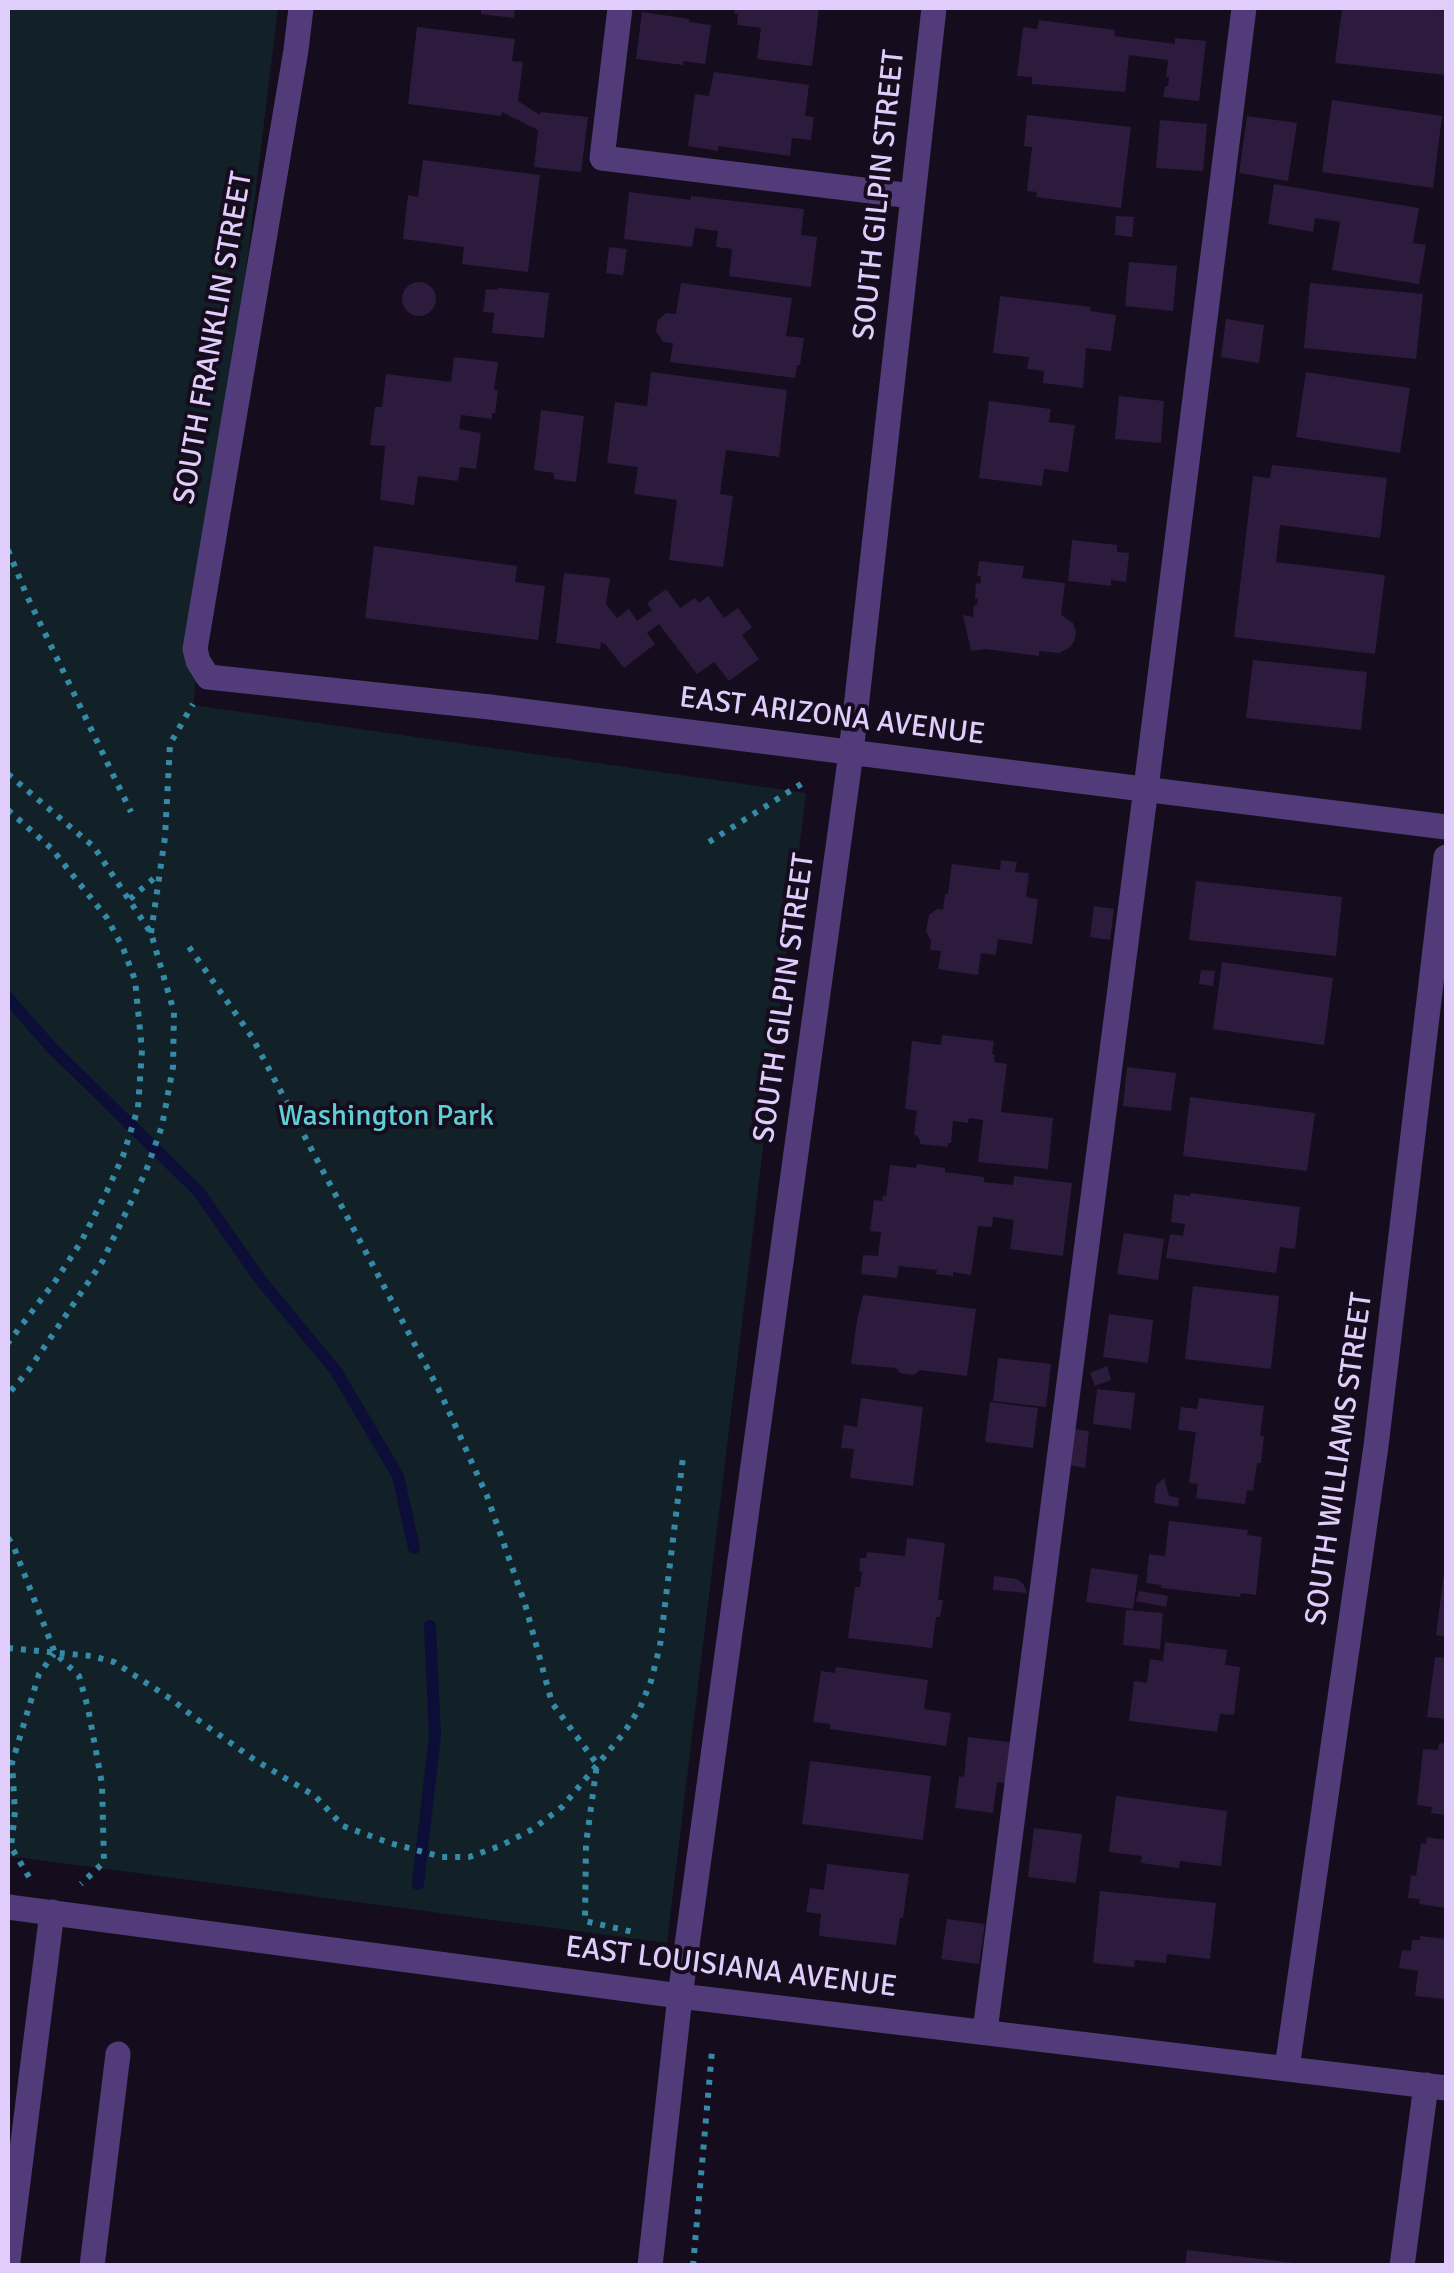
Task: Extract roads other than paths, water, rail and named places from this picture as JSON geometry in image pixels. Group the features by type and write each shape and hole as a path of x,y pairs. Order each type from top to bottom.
{"street":[{"name":"SOUTH FRANKLIN STREET","path":"208,676 195,649 301,8"},
{"path":"620,8 602,158 912,196"},
{"name":"SOUTH GILPIN STREET","path":"650,2266 680,1996 852,753 934,8"},
{"path":"984,2031 1244,8"},
{"name":"EAST ARIZONA AVENUE","path":"208,676 490,707 1446,826"},
{"name":"SOUTH WILLIAMS STREET","path":"1287,2068 1376,1446 1446,857"},
{"name":"EAST LOUISIANA AVENUE","path":"8,1907 680,1996 1436,2087"},
{"path":"8,2261 52,1912"},
{"path":"92,2266 118,2054"},
{"path":"1402,2266 1436,2087"}],"waterway":[{"path":"8,998 51,1047 199,1192 259,1278 336,1371 398,1476 414,1548"},
{"path":"418,1884 435,1735 430,1626"}],"park label":[{"name":"Washington Park","path":"386,1117"}]}
